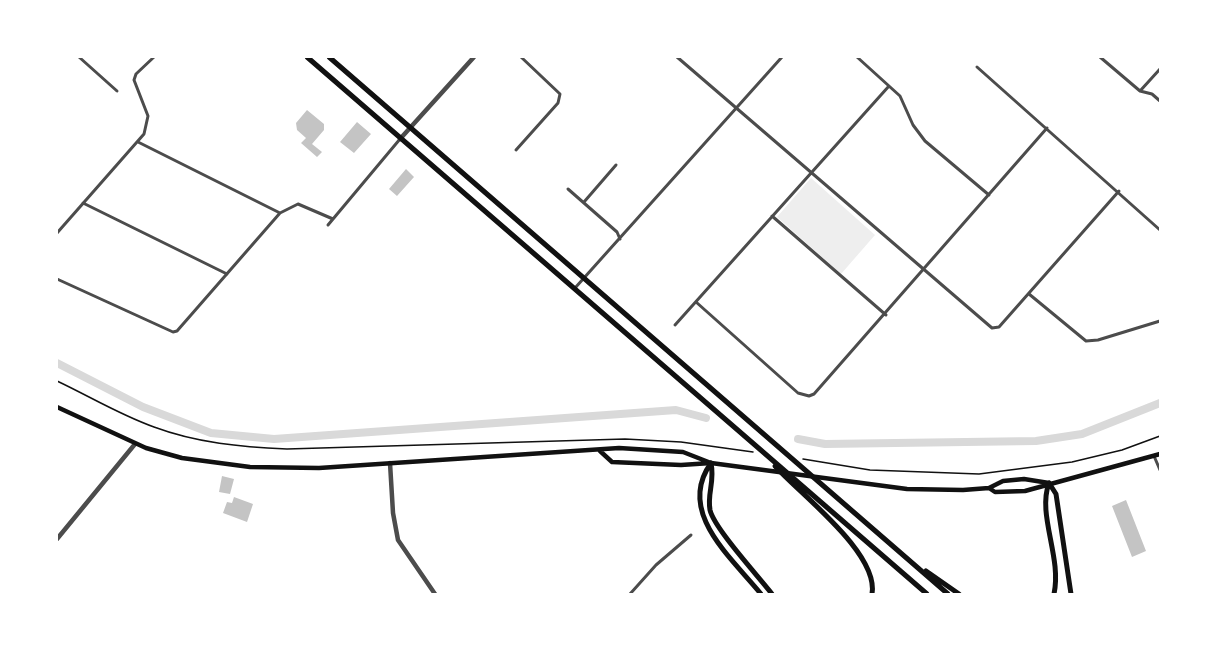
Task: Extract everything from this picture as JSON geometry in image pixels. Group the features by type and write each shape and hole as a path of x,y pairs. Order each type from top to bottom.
{"main road":[{"path":"307,57 927,594"},
{"path":"329,57 948,594"},
{"path":"57,407 135,444 182,458 250,467 303,468 619,448 683,452 711,463"},
{"path":"760,449 854,548 869,570 872,594"},
{"path":"600,451 612,462 681,465 711,463 907,489 989,488 1003,481 1024,479 1049,483 1056,494 1071,594"},
{"path":"989,488 995,492 1025,491 1049,483 1096,474 1157,455"},
{"path":"711,463 701,477 700,512 708,528 761,594"},
{"path":"711,463 715,478 710,494 712,515 772,594"},
{"path":"1049,483 1044,496 1057,565 1054,594"},
{"path":"915,565 959,594"}],"street":[{"path":"79,57 117,91"},
{"path":"57,233 144,134 148,116 134,80 154,57"},
{"path":"328,225 400,139 474,57"},
{"path":"516,150 558,103 560,94 521,57"},
{"path":"678,57 923,271 992,328 999,327 1119,191"},
{"path":"575,288 782,57"},
{"path":"858,57 900,96 913,125 925,141 989,195"},
{"path":"1100,57 1140,91 1152,94 1160,101"},
{"path":"978,67 1160,230"},
{"path":"1140,91 1160,69"},
{"path":"675,325 889,86"},
{"path":"696,302 798,393 809,396 819,392 1047,128"},
{"path":"138,142 280,213"},
{"path":"584,202 616,165"},
{"path":"568,189 617,232 620,239"},
{"path":"83,203 227,274"},
{"path":"57,279 173,332 177,331 280,213 298,204 333,219"},
{"path":"772,216 886,315"},
{"path":"1029,294 1086,340 1098,340 1160,321"},
{"path":"57,539 135,444"},
{"path":"1157,455 1160,470"},
{"path":"390,463 393,513 398,540 435,594"},
{"path":"630,594 656,565 691,535"}],"path":[{"path":"57,381 153,427 192,439 239,447 287,449 625,439 681,442 718,448"},
{"path":"839,464 870,470 979,474 1072,462 1122,450 1160,436"}],"shaded area":[{"path":"811,178 875,235 841,274 777,217"}],"building":[{"path":"307,110 324,124 324,130 312,144 322,152 317,157 301,143 306,138 297,130 296,123"},
{"path":"357,122 371,134 354,153 340,142"},
{"path":"406,169 414,177 397,196 389,189"},
{"path":"222,476 234,479 230,494 219,492"},
{"path":"234,497 253,504 247,522 223,513 227,502 232,503"},
{"path":"1126,500 1146,551 1132,557 1112,506"}],"waterway":[{"path":"57,363 143,407 211,433 274,439 676,410 706,418"},
{"path":"798,439 825,444 1036,441 1082,434 1160,403"}]}
